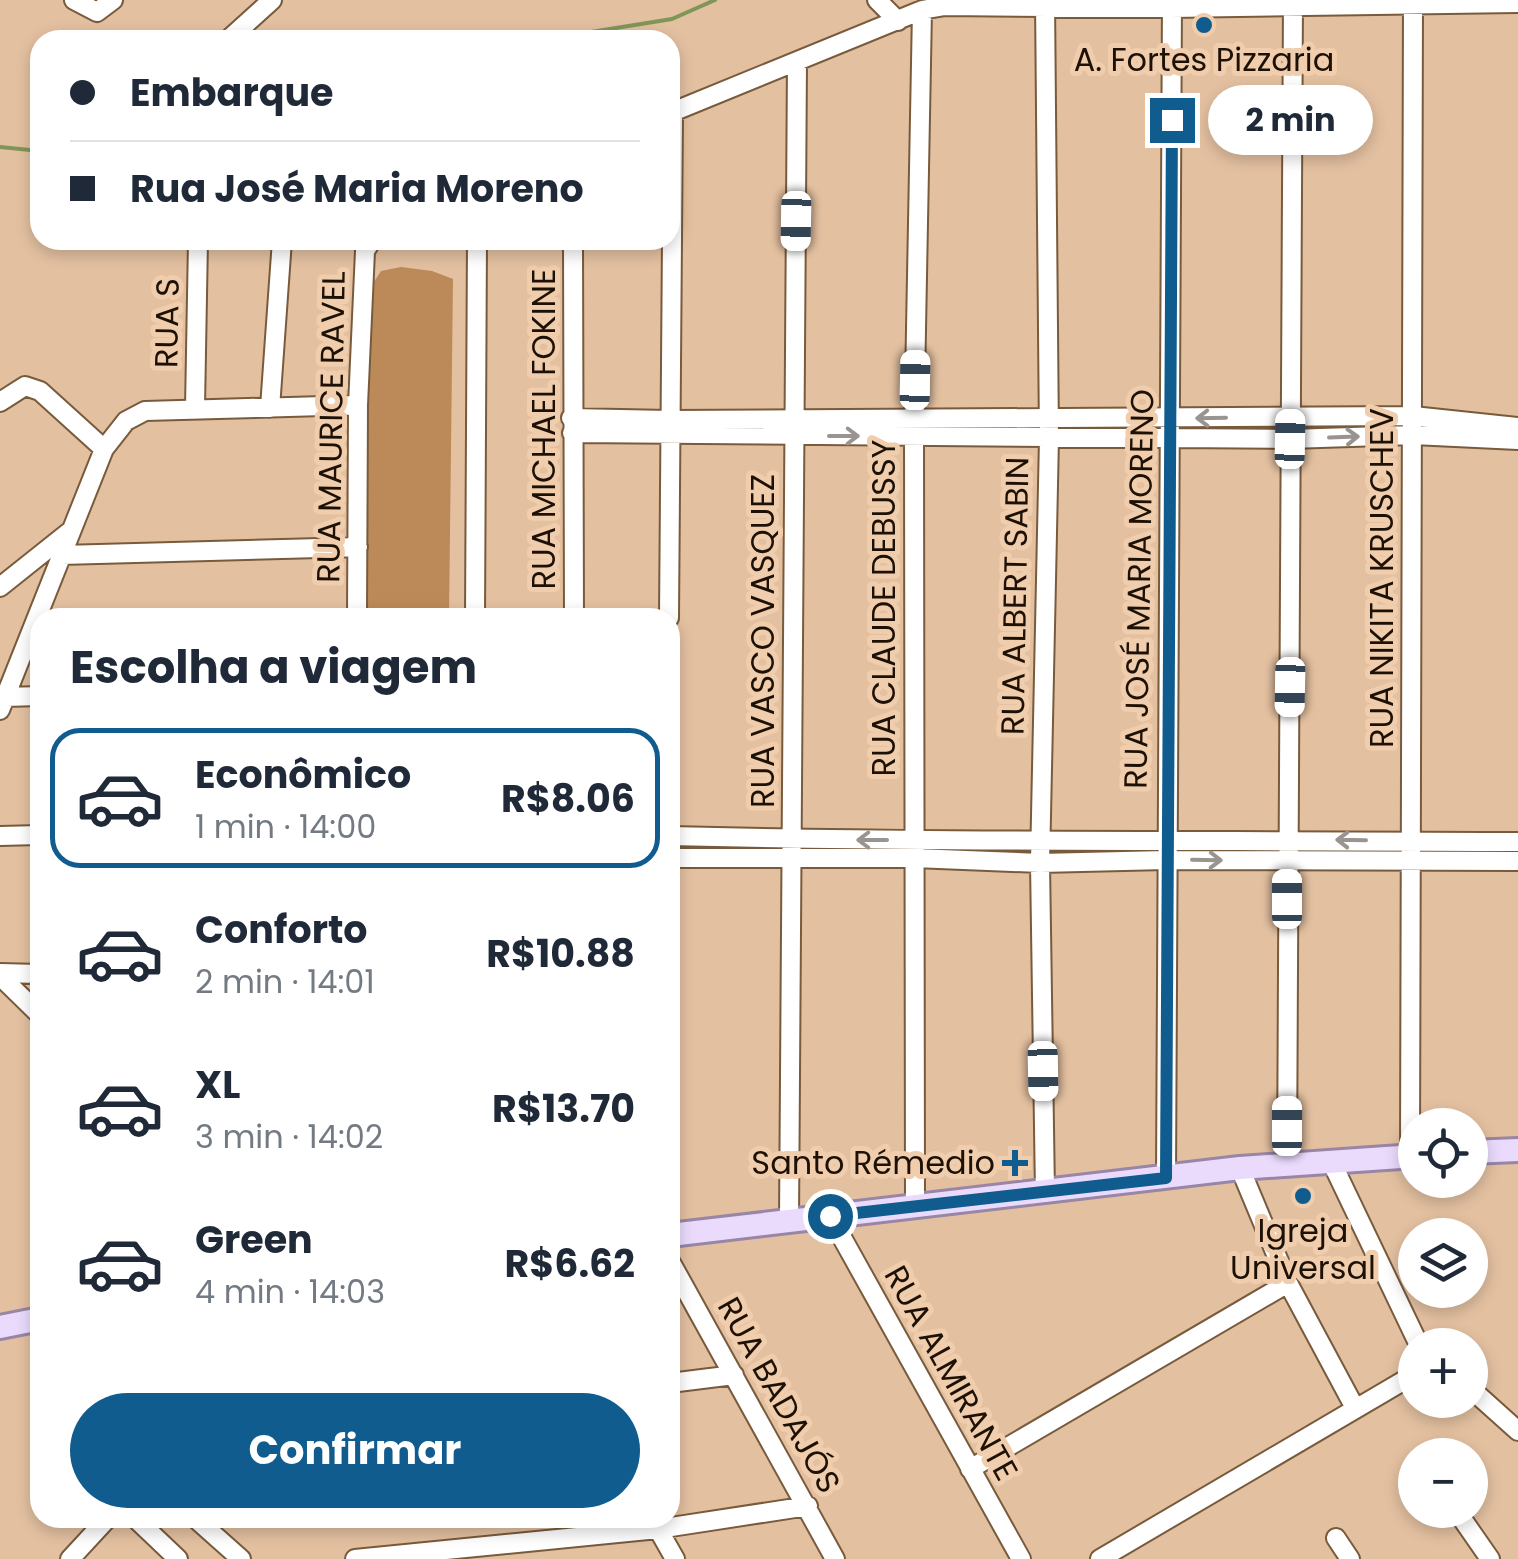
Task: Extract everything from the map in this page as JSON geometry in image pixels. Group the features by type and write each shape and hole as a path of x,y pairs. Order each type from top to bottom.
{"main road":[{"path":"1488,1151 1517,1149"},
{"path":"680,1234 1240,1168 1398,1158"},
{"path":"0,1327 30,1321"}],"street":[{"path":"74,0 97,12 113,0"},
{"path":"239,30 272,0"},
{"path":"878,0 898,21"},
{"path":"680,109 922,10 945,6 1045,2 1518,3"},
{"name":"RUA ALBERT SABIN","path":"1045,2 1049,428 1040,842 1045,1193"},
{"name":"RUA NIKITA KRUSCHEV","path":"1413,2 1413,1108"},
{"path":"1287,1164 1293,3"},
{"name":"RUA JOSÉ MARIA MORENO","path":"1166,1178 1172,4"},
{"name":"RUA CLAUDE DEBUSSY","path":"915,1205 914,427 922,10"},
{"name":"RUA VASCO VASQUEZ","path":"789,1221 797,62"},
{"name":"RUA S","path":"195,408 198,250"},
{"path":"270,408 281,250"},
{"name":"RUA MAURICE RAVEL","path":"357,608 358,405 366,250"},
{"path":"475,608 477,250"},
{"name":"RUA MICHAEL FOKINE","path":"573,250 574,608"},
{"path":"669,608 671,250"},
{"path":"0,402 26,386 40,391 104,449"},
{"path":"40,608 104,449 126,421 145,411 358,405"},
{"path":"1049,428 1172,419 1290,417 1413,426 1518,440"},
{"path":"572,426 1049,428 1172,438 1290,439 1413,426 1518,427"},
{"path":"0,587 70,532"},
{"path":"61,555 358,547"},
{"path":"3,704 30,635"},
{"path":"3,704 30,698"},
{"path":"0,836 30,835"},
{"path":"680,836 793,839 1040,863 1287,861 1518,842"},
{"path":"680,858 792,860 914,849 1166,839 1288,840 1518,861"},
{"path":"0,975 30,974"},
{"path":"0,975 30,1005"},
{"path":"1331,1161 1411,1328"},
{"path":"1240,1168 1288,1283 1356,1408"},
{"name":"RUA ALMIRANTE","path":"830,1216 1021,1559"},
{"name":"RUA BADAJÓS","path":"680,1279 835,1559"},
{"path":"970,1469 1288,1283"},
{"path":"680,1382 734,1375"},
{"path":"1100,1559 1398,1384"},
{"path":"1488,1404 1518,1430"},
{"path":"680,1526 808,1506"},
{"path":"70,1559 99,1528"},
{"path":"145,1528 178,1559"},
{"path":"207,1528 240,1559"},
{"path":"354,1559 513,1551 665,1528"},
{"path":"1468,1528 1490,1559"},
{"path":"658,1529 675,1559"},
{"path":"1336,1538 1350,1559"}],"shaded area":[{"path":"401,267 432,271 453,279 449,608 365,608 368,291 381,271"}],"waterway":[{"path":"603,30 672,19 715,0"},
{"path":"0,147 30,150"}],"place":[{"name":"A. Fortes Pizzaria","path":"1204,25"},
{"name":"Santo Rémedio","path":"1015,1163"},
{"name":"Igreja Universal","path":"1303,1196"}],"route":[{"path":"830,1216 1166,1178 1172,120"}]}
